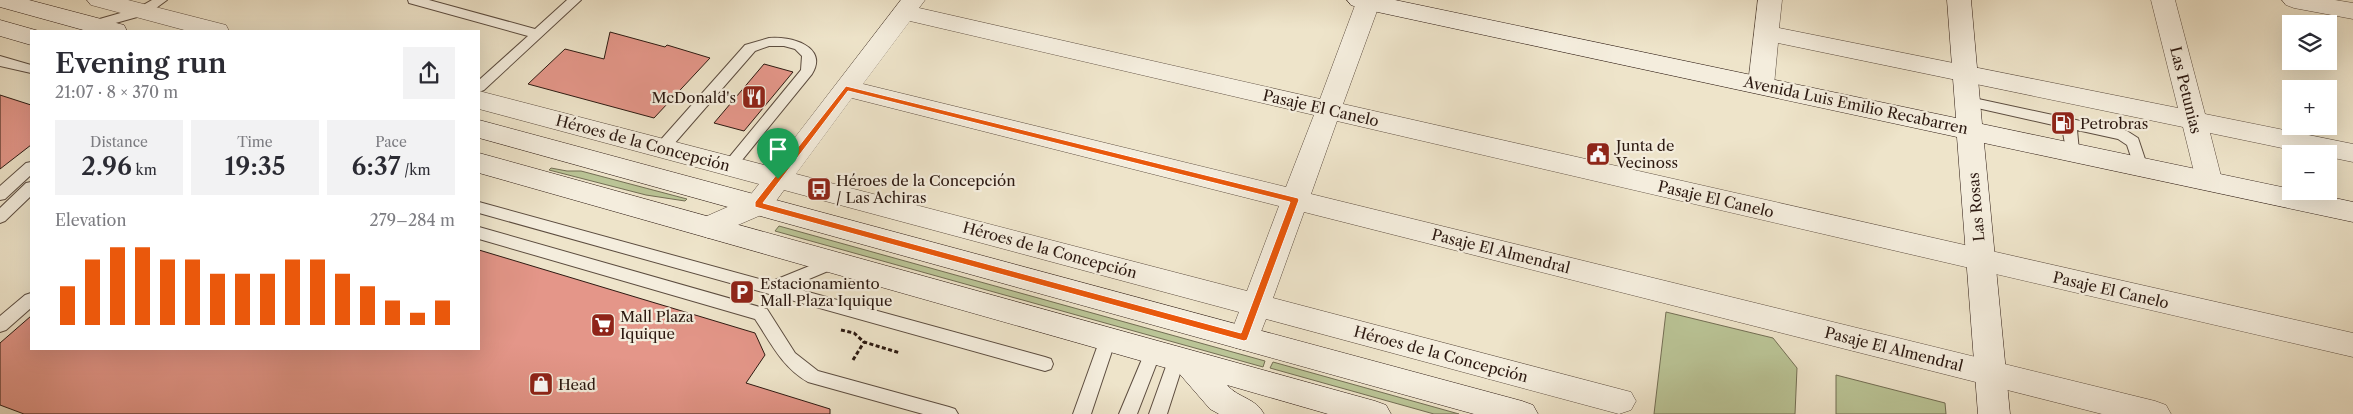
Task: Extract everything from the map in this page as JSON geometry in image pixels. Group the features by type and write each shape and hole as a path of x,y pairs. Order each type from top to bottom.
{"street":[{"path":"0,0 104,28"},
{"path":"1761,84 1770,0"},
{"name":"Las Rosas","path":"1959,0 1994,414"},
{"name":"Las Petunias","path":"2163,0 2209,180"},
{"path":"2294,0 2351,15"},
{"path":"1244,338 1328,110 1365,1"},
{"name":"Avenida Luis Emilio Recabarren","path":"1365,1 1761,84 1969,115 2072,151 2353,212"},
{"path":"129,3 214,30"},
{"path":"708,227 758,205 908,6"},
{"name":"Pasaje El Canelo","path":"908,6 1328,110 2353,345"},
{"path":"0,28 30,37"},
{"path":"81,30 104,28"},
{"path":"1766,33 2353,154"},
{"name":"Pasaje El Almendral","path":"846,88 2155,414"},
{"name":"Héroes de la Concepción","path":"480,100 1620,401"},
{"name":"Héroes de la Concepción","path":"480,129 1522,414"},
{"path":"480,163 1375,414"},
{"path":"1172,357 1222,400 1248,414"}],"lane":[{"path":"414,0 537,34"},
{"path":"480,86 575,0"},
{"path":"104,28 129,3"},
{"path":"662,148 750,48 770,42 780,42 804,48 810,55 811,63 807,70 729,166"},
{"path":"0,61 30,68"},
{"path":"1969,115 2069,124 2128,138 2134,142 2140,165"},
{"path":"2069,124 2072,151"},
{"path":"0,195 30,168"},
{"path":"0,217 30,188"},
{"path":"480,207 1045,364"},
{"path":"480,233 761,314 786,356 801,371 814,377 949,414"},
{"path":"771,288 834,262"},
{"path":"0,325 30,300"},
{"path":"1082,414 1108,339"},
{"path":"1128,414 1172,357"},
{"path":"1158,414 1172,357"}],"path":[{"path":"841,330 854,333 864,342 900,353"},
{"path":"853,360 864,342"}],"green space":[{"path":"551,168 581,171 687,199 685,201 646,195 549,170"},
{"path":"779,226 1265,361 1263,367 775,231"},
{"path":"1666,312 1773,338 1797,368 1795,414 1654,414"},
{"path":"1273,362 1459,414 1434,414 1270,368"},
{"path":"1836,375 1945,403 1946,414 1836,414"}],"building":[{"path":"610,32 665,47 667,45 710,58 654,118 528,84 565,49 604,59"},
{"name":"McDonald's","path":"764,64 793,72 744,131 714,123"},
{"path":"0,95 30,105 30,146 0,169"},
{"name":"Mall Plaza Iquique","path":"480,250 755,333 765,355 746,383 830,409 830,414 24,414 0,405 0,343 30,317 30,350 480,350"}],"place":[{"name":"McDonald's","path":"754,97"},
{"name":"Petrobras","path":"2063,123"},
{"name":"Junta de Vecinoss","path":"1598,154"},
{"name":"Héroes de la Concepción / Las Achiras","path":"819,189"},
{"name":"Estacionamiento Mall Plaza Iquique","path":"742,292"},
{"name":"Mall Plaza Iquique","path":"603,325"},
{"name":"Head","path":"541,384"}],"route":[{"path":"846,88 1295,200 1244,338 758,205 778,179 846,88"}]}
